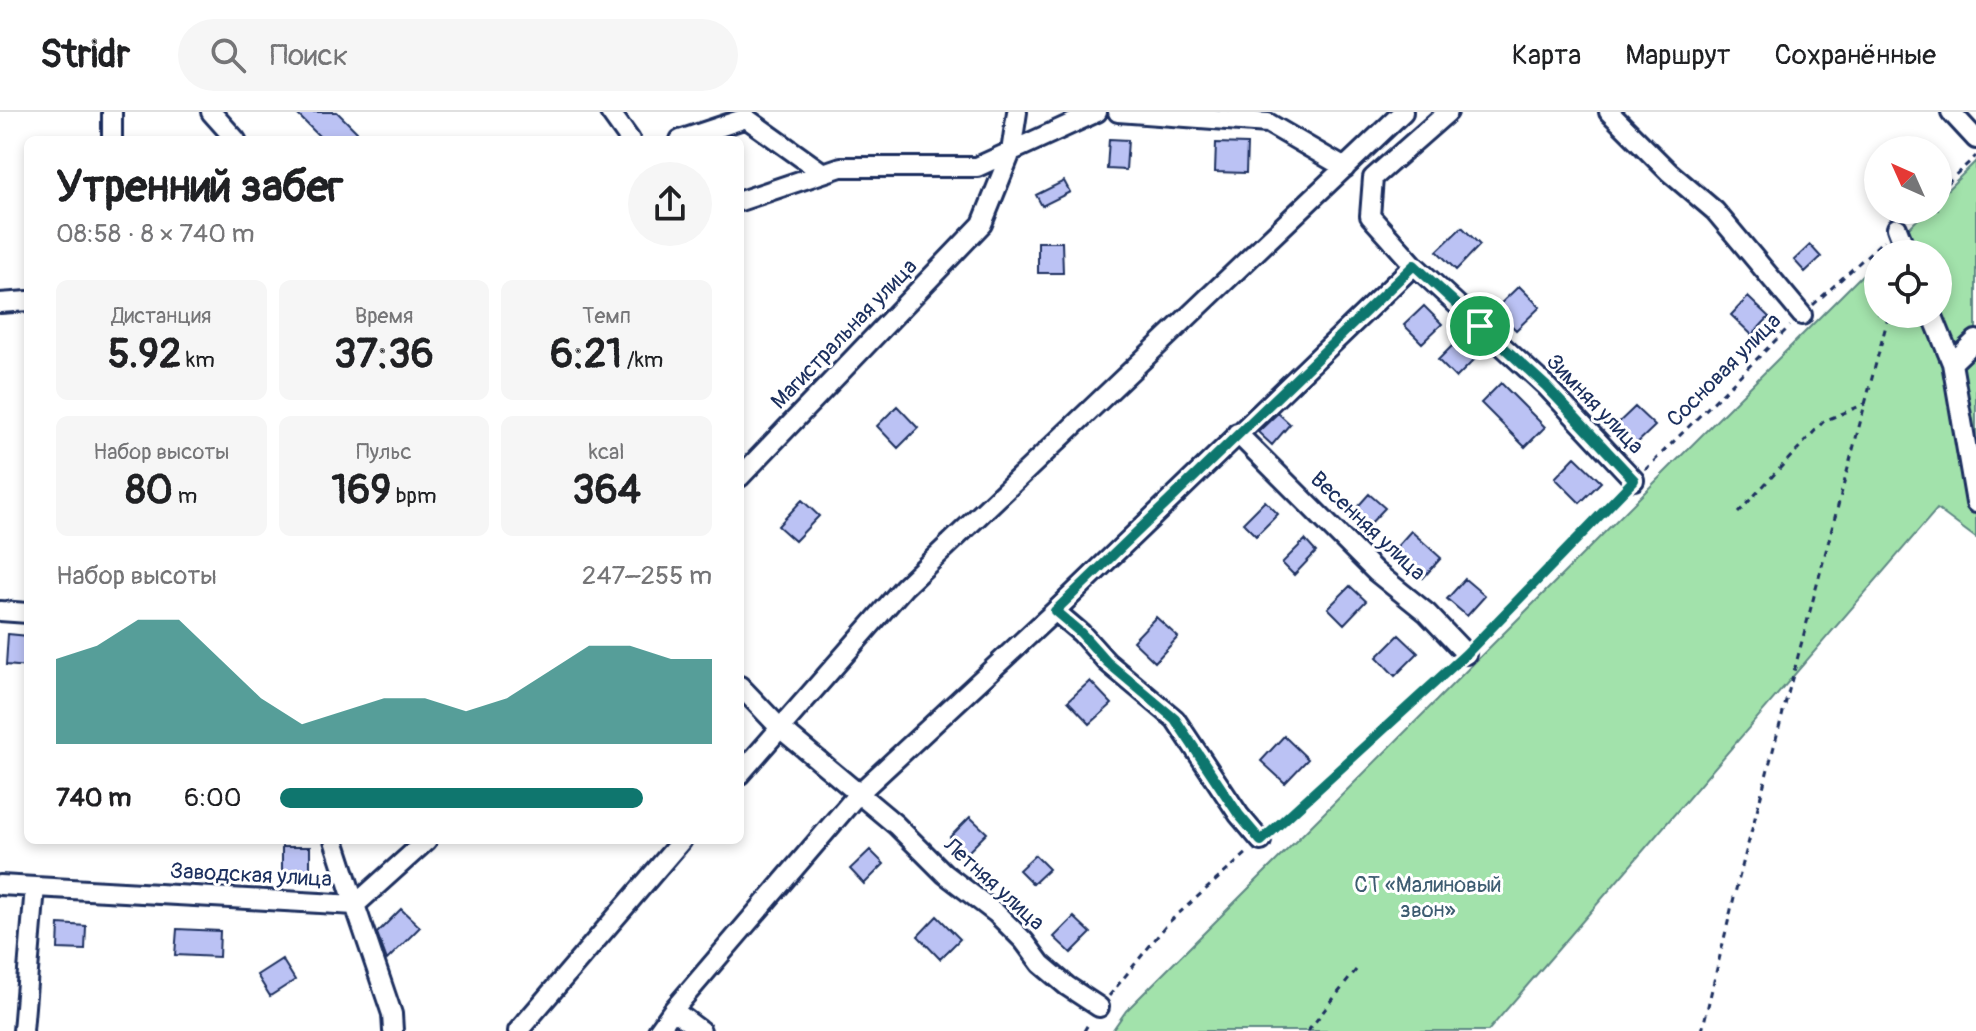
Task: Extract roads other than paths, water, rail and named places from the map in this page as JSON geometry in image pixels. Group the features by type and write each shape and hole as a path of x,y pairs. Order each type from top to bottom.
{"street":[{"path":"112,112 112,136"},
{"path":"211,112 232,136"},
{"path":"610,112 627,136"},
{"path":"1011,152 1017,112"},
{"path":"744,200 841,167 977,167 1097,112"},
{"path":"1118,112 1268,123 1345,168"},
{"path":"744,769 904,587 1403,112"},
{"name":"Зимняя улица","path":"1448,112 1373,178 1370,216 1414,265 1546,386 1634,480"},
{"path":"1609,112 1669,172 1715,211 1802,315"},
{"path":"1951,112 1976,139"},
{"path":"691,136 746,115 823,173"},
{"name":"Магистральная улица","path":"744,473 982,224 1011,152"},
{"path":"1897,228 1902,240"},
{"path":"658,1031 857,795 1055,611 1414,265"},
{"path":"0,303 24,301"},
{"path":"1938,328 1952,363 1976,503"},
{"path":"1952,363 1976,340"},
{"name":"Весенняя улица","path":"1237,433 1376,572 1427,613 1466,654"},
{"path":"0,611 24,613"},
{"path":"1055,611 1081,633 1107,662 1175,719 1239,815 1261,841"},
{"name":"Летняя улица","path":"744,690 780,728 896,825 945,874 996,913 1024,941 1041,964 1099,1007"},
{"path":"335,844 392,1014 393,1031"},
{"path":"355,905 423,844"},
{"path":"518,1031 679,844"},
{"name":"Заводская улица","path":"0,885 355,905"},
{"path":"23,1031 35,887"},
{"path":"673,1010 701,1031"}],"park label":[{"name":"СТ «Малиновый звон»","path":"1428,898"}]}
